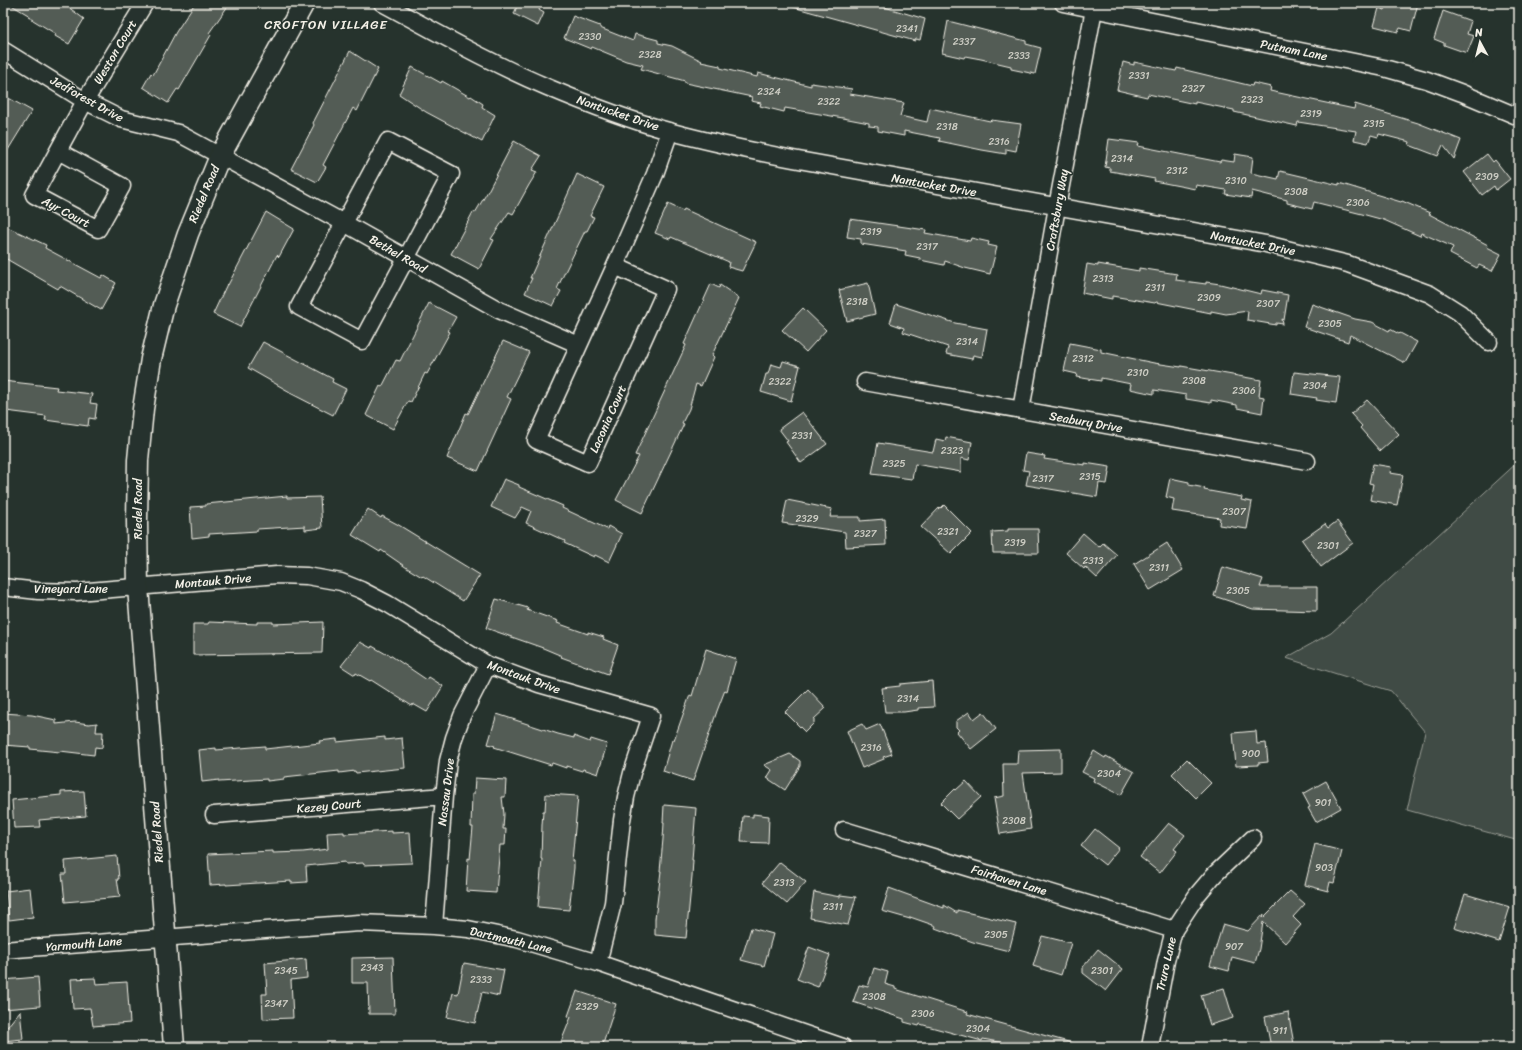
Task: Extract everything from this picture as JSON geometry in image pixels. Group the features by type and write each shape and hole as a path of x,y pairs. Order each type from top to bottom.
{"street":[{"name":"Weston Court","path":"86,101 145,3"},
{"name":"Riedel Road","path":"174,1047 138,587 138,460 143,409 151,359 164,305 188,234 220,156 304,3"},
{"name":"Nantucket Drive","path":"382,3 488,59 545,86 603,109 670,131 731,147 1057,208 1266,244 1348,264 1430,294 1460,314 1489,342"},
{"name":"Putnam Lane","path":"1063,3 1384,68 1462,92 1519,117"},
{"name":"Craftsbury Way","path":"1021,410 1094,10"},
{"name":"Jedforest Drive","path":"3,50 86,101 121,119 178,133 220,156"},
{"name":"Ayr Court","path":"58,151 122,186 98,229 34,195 58,151 86,101"},
{"name":"Laconia Court","path":"614,266 666,289 588,463 536,440 614,266 656,174 670,131"},
{"path":"388,141 451,174 406,258 362,341 299,307 388,141"},
{"name":"Bethel Road","path":"220,156 344,223 499,310 579,345"},
{"name":"Seabury Drive","path":"865,382 1308,461"},
{"name":"Montauk Drive","path":"138,587 277,575 307,576 341,582 361,590 388,604 488,665 539,684 651,716 632,773 626,797 613,903 598,963"},
{"name":"Vineyard Lane","path":"3,587 38,591 77,592 138,587"},
{"name":"Nassau Drive","path":"434,926 448,761 462,716 488,665"},
{"name":"Kezey Court","path":"214,815 444,796"},
{"name":"Fairhaven Lane","path":"844,830 1174,930"},
{"name":"Truro Lane","path":"1150,1047 1166,961 1174,930 1197,895 1214,875 1253,838"},
{"name":"Dartmouth Lane","path":"165,937 360,923 468,929 517,939 598,963 843,1047"},
{"name":"Yarmouth Lane","path":"3,950 165,937"}],"shaded area":[{"path":"1519,461 1519,841 1407,810 1425,732 1391,691 1286,658 1331,633"}],"building":[{"path":"8,3 63,3 84,19 69,44 55,36 56,34 28,17 30,16"},
{"path":"195,3 230,3 209,33 211,35 179,90 177,89 168,103 143,87 151,73 153,75 176,32"},
{"path":"518,3 542,3 539,10 544,13 538,26 514,14"},
{"path":"794,3 871,3 925,19 920,40 916,39 915,41 793,7"},
{"path":"1387,3 1418,3 1411,31 1400,28 1398,32 1374,26 1379,8 1385,10"},
{"path":"1443,11 1471,21 1467,34 1474,36 1467,53 1444,45 1444,43 1434,39"},
{"path":"573,16 633,41 635,34 658,40 658,43 672,46 702,61 701,62 720,66 720,68 757,77 758,73 811,86 811,83 852,89 850,94 904,103 900,116 927,122 930,108 990,121 1021,124 1016,151 1006,149 1006,154 982,150 939,141 940,138 904,131 904,136 878,131 878,127 869,126 869,123 785,108 784,112 760,106 761,103 751,101 752,97 685,83 685,81 641,69 643,65 626,61 592,47 591,49 564,38"},
{"path":"948,21 1026,41 1026,44 1041,48 1035,74 1011,69 1011,66 981,59 965,56 964,58 942,53"},
{"path":"350,51 378,69 357,111 353,108 323,165 326,167 317,182 291,169"},
{"path":"1123,62 1134,65 1134,62 1176,71 1177,68 1252,86 1253,83 1271,87 1270,91 1354,109 1355,104 1418,123 1461,140 1454,159 1443,145 1438,156 1409,145 1410,142 1379,134 1378,137 1371,135 1368,143 1354,140 1356,131 1298,122 1297,126 1195,102 1195,104 1148,94 1147,97 1134,94 1117,90"},
{"path":"412,67 441,83 442,81 470,97 471,96 483,104 482,107 495,115 482,142 426,112 399,94"},
{"path":"3,95 32,111 3,158"},
{"path":"1109,139 1139,143 1138,146 1220,162 1221,160 1234,162 1235,154 1253,157 1251,173 1278,179 1280,171 1339,185 1339,183 1401,202 1402,201 1430,213 1429,214 1488,245 1487,247 1501,254 1492,271 1479,265 1477,268 1450,254 1453,247 1421,233 1420,236 1384,220 1362,214 1314,202 1312,209 1287,203 1287,200 1252,191 1251,198 1225,194 1226,190 1196,185 1195,189 1154,181 1155,179 1110,171 1110,168 1105,167"},
{"path":"514,141 541,156 532,170 537,172 513,214 509,212 491,239 494,240 479,269 451,254 473,212 475,213 488,191"},
{"path":"1487,154 1493,162 1495,160 1510,179 1496,190 1494,186 1482,195 1464,172"},
{"path":"577,174 604,187 590,216 594,217 587,231 585,231 557,289 561,291 553,306 525,293 532,278 530,278"},
{"path":"668,204 683,211 684,209 756,242 742,271 728,267 729,262 671,237 670,239 655,233"},
{"path":"266,212 294,229 279,257 277,255 240,327 213,314 227,284 228,285"},
{"path":"850,219 926,230 925,233 970,241 971,238 989,242 988,245 997,247 990,274 945,261 944,265 920,260 920,258 905,255 906,251 861,244 861,239 847,237"},
{"path":"3,225 46,245 45,248 101,278 103,275 116,283 101,310 60,286 58,289 3,257"},
{"path":"1087,264 1098,266 1098,264 1139,271 1139,268 1177,274 1176,280 1206,284 1206,282 1220,284 1261,294 1262,290 1288,295 1284,320 1282,319 1283,324 1276,323 1276,325 1247,320 1248,311 1226,314 1211,311 1211,313 1156,302 1112,296 1112,299 1082,293"},
{"path":"868,283 875,314 847,321 839,290"},
{"path":"711,284 719,288 720,285 739,298 712,355 714,357 701,386 696,384 689,409 682,423 684,424 642,513 616,500 639,456 635,455 686,345 684,344"},
{"path":"429,303 456,317 448,331 450,332 427,374 425,373 411,402 408,401 393,429 366,415 380,386 382,387 396,360 400,361"},
{"path":"896,304 955,323 987,329 982,357 973,355 972,359 946,354 948,347 903,332 904,328 890,323"},
{"path":"1312,304 1355,319 1372,322 1389,331 1390,329 1399,334 1400,333 1417,342 1405,363 1350,335 1348,342 1304,327"},
{"path":"803,308 826,330 806,352 782,330"},
{"path":"503,341 529,352 507,397 511,399 478,471 447,458 466,413 468,414"},
{"path":"263,342 333,379 332,382 346,389 333,415 290,393 248,368"},
{"path":"1070,343 1101,349 1101,352 1154,363 1181,366 1261,380 1259,396 1264,397 1262,413 1237,408 1237,405 1211,400 1211,403 1186,399 1186,395 1154,390 1154,394 1130,389 1131,384 1101,378 1101,381 1076,377 1077,374 1064,371"},
{"path":"783,361 800,366 791,401 761,392 766,374 768,374 771,364 781,367"},
{"path":"1294,372 1340,377 1336,403 1291,394"},
{"path":"3,381 57,387 56,390 92,394 90,403 97,404 95,419 89,418 88,426 45,420 46,416 6,411 6,408 3,407"},
{"path":"1367,400 1399,434 1380,451 1360,428 1362,426 1351,414"},
{"path":"802,412 827,444 801,463 779,429"},
{"path":"946,437 972,442 969,460 961,458 961,472 915,464 912,479 872,474 878,443 933,452 936,439 945,441"},
{"path":"1026,453 1045,456 1044,459 1110,467 1107,484 1099,483 1097,497 1026,485 1029,471 1023,470"},
{"path":"1373,464 1391,467 1390,473 1403,475 1397,505 1370,500 1373,484 1369,483"},
{"path":"1170,478 1189,482 1189,485 1205,488 1204,490 1242,497 1241,500 1252,502 1247,529 1219,525 1220,518 1172,511 1174,499 1166,497"},
{"path":"504,479 563,506 562,508 607,529 608,526 622,534 609,562 595,555 594,557 564,543 565,541 526,523 531,511 522,507 515,518 491,507"},
{"path":"287,496 287,498 320,497 322,528 305,530 305,526 257,529 257,531 209,534 209,536 192,538 190,507"},
{"path":"787,500 832,509 830,517 860,517 860,521 885,519 886,545 846,547 845,532 782,523"},
{"path":"944,505 972,533 951,554 921,527 940,507 941,508"},
{"path":"368,509 381,518 382,516 397,524 480,575 463,601 423,576 422,577 407,568 381,550 380,552 352,535"},
{"path":"1337,521 1353,543 1321,567 1302,540 1325,524 1328,528"},
{"path":"1008,529 1038,529 1039,553 993,553 992,532 1008,531"},
{"path":"1083,533 1099,547 1103,543 1117,555 1097,578 1066,553"},
{"path":"1167,543 1183,570 1150,590 1134,564"},
{"path":"1223,567 1263,579 1260,587 1317,587 1317,611 1253,609 1214,596"},
{"path":"496,599 528,608 527,610 558,621 557,623 588,634 588,632 604,637 603,639 618,645 608,674 561,657 562,656 543,648 486,628"},
{"path":"209,622 257,624 257,622 273,622 273,624 323,622 322,653 193,655 193,624 208,624"},
{"path":"360,642 371,648 372,646 386,654 387,653 427,680 429,677 443,686 427,712 413,704 412,706 371,680 370,681 356,673 355,675 341,666"},
{"path":"706,649 736,659 727,691 725,690 717,711 693,781 663,771 672,740 674,740 690,695 692,696"},
{"path":"932,681 934,707 918,708 918,710 904,712 885,712 882,688 900,686 900,684"},
{"path":"808,689 826,708 814,719 814,723 805,732 785,712"},
{"path":"969,712 974,719 983,712 996,729 971,749 957,732 959,730 956,727 956,721"},
{"path":"3,713 32,715 56,720 56,724 75,722 89,724 97,723 96,732 103,732 102,748 95,747 94,755 3,745"},
{"path":"497,714 558,734 574,738 574,736 590,742 591,739 607,744 598,774 583,769 582,771 566,766 566,768 552,763 551,765 488,744"},
{"path":"862,724 866,730 880,724 892,754 862,768 847,731"},
{"path":"1256,731 1257,744 1266,743 1268,762 1258,763 1258,765 1236,766 1233,733"},
{"path":"385,737 385,740 402,738 405,768 356,773 355,771 339,773 339,771 284,777 284,779 267,781 267,779 219,782 219,780 202,782 199,750 265,746 265,749 320,743 319,741 337,739 337,742"},
{"path":"1061,749 1061,772 1023,773 1031,829 1000,834 994,798 1004,796 1003,764 1017,764 1018,750"},
{"path":"1094,751 1134,772 1121,795 1093,781 1094,778 1082,772"},
{"path":"790,754 800,761 800,766 785,790 767,778 772,770 764,765"},
{"path":"1187,759 1211,783 1196,798 1172,774"},
{"path":"475,778 506,780 505,797 502,797 504,814 503,829 506,829 505,845 500,845 496,893 466,891 468,858 470,859 473,827 471,827 472,794 474,794"},
{"path":"966,781 981,797 957,819 941,803 955,789 956,790"},
{"path":"1326,781 1341,808 1316,822 1308,808 1310,807 1303,794"},
{"path":"84,791 86,816 39,820 40,827 14,828 12,800 61,795 61,792"},
{"path":"546,794 578,796 572,861 574,861 574,868 569,910 538,907 542,859 542,825"},
{"path":"664,805 696,808 692,876 686,938 655,935 655,919 661,871"},
{"path":"753,814 769,816 768,843 741,842 743,816 753,817"},
{"path":"1169,823 1185,835 1174,849 1177,851 1160,873 1140,857"},
{"path":"1095,829 1119,848 1105,865 1081,846"},
{"path":"392,831 392,833 410,832 412,863 364,865 363,863 346,864 345,862 306,866 307,882 291,883 291,881 210,885 208,854 273,851 273,853 303,852 328,849 327,833 344,832 344,834"},
{"path":"1315,844 1342,851 1334,883 1330,882 1328,891 1305,885"},
{"path":"117,856 119,879 117,879 120,897 65,902 62,874 66,874 65,861"},
{"path":"780,862 806,882 787,904 762,883"},
{"path":"30,888 33,917 9,920 6,891"},
{"path":"889,888 944,908 944,905 957,913 957,910 1016,924 1009,951 973,942 935,928 936,926 910,917 910,919 882,911"},
{"path":"1290,891 1305,904 1293,917 1301,925 1285,943 1263,922 1259,949 1255,963 1232,957 1229,971 1210,966 1223,924 1248,931 1264,914 1263,918"},
{"path":"814,892 840,897 840,895 856,897 848,925 810,918"},
{"path":"1465,894 1510,907 1499,942 1454,928"},
{"path":"751,928 773,934 764,966 741,960"},
{"path":"1042,936 1071,943 1061,975 1033,966"},
{"path":"809,947 830,955 818,987 797,979"},
{"path":"1098,949 1123,969 1106,991 1083,973 1083,967"},
{"path":"393,957 395,1014 369,1014 368,983 352,983 352,958"},
{"path":"306,959 307,978 291,980 293,1018 263,1019 262,994 267,994 265,963"},
{"path":"464,963 504,970 499,996 482,992 475,1023 447,1017 453,993 458,994"},
{"path":"874,968 888,972 885,984 895,987 895,989 968,1012 967,1014 1072,1043 1072,1047 1023,1047 983,1039 982,1041 920,1024 919,1026 904,1022 904,1019 853,1002 859,985 868,987"},
{"path":"38,977 40,1006 3,1009 3,980"},
{"path":"95,978 96,984 127,982 130,1023 93,1026 90,1008 73,1009 71,979"},
{"path":"1224,988 1233,1018 1210,1025 1201,995"},
{"path":"577,991 616,1004 603,1044 601,1044 600,1047 559,1047 571,1017 568,1016"},
{"path":"20,1011 23,1039 3,1041 3,1032"},
{"path":"1288,1012 1294,1044 1271,1047 1265,1017"}],"district":[{"name":"CROFTON VILLAGE","path":"326,24"}]}
